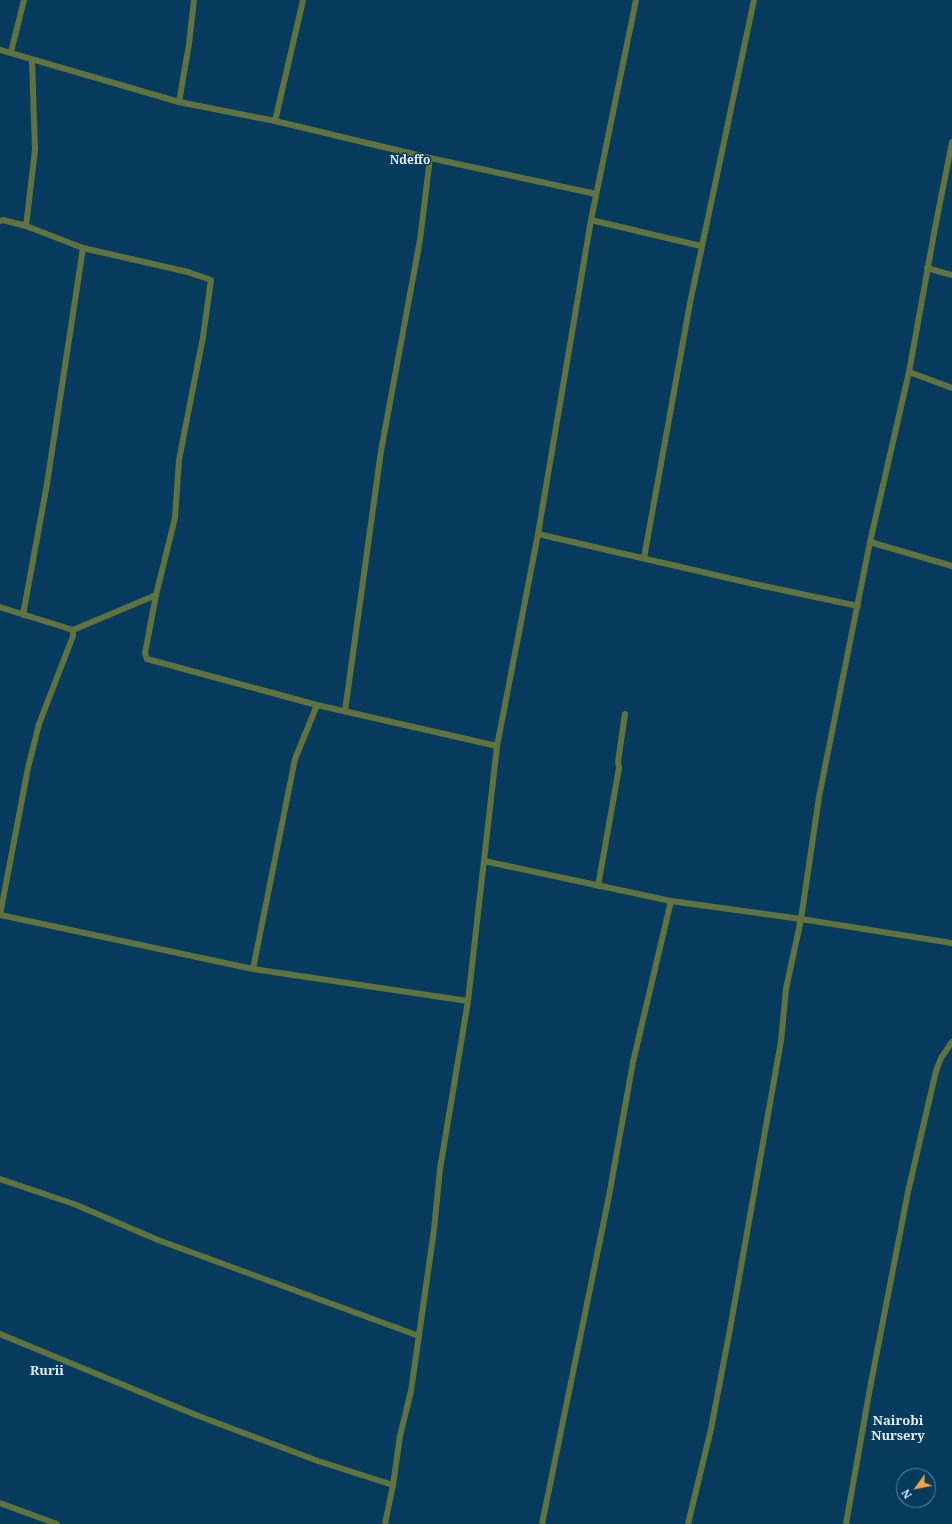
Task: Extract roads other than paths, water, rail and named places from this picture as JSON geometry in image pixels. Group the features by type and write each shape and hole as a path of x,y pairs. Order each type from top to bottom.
{"street":[{"path":"11,52 24,0"},
{"path":"179,102 189,44 194,0"},
{"path":"275,121 303,0"},
{"path":"385,1524 393,1486 400,1436 411,1391 434,1230 440,1169 468,1001 497,746 538,534 591,220 636,0"},
{"path":"644,558 701,246 754,0"},
{"path":"0,50 179,102 275,121 430,158 596,194"},
{"path":"26,226 34,150 32,60"},
{"path":"688,1524 711,1429 730,1329 781,1040 786,988 801,919 819,797 870,542 909,372 927,268 952,142"},
{"path":"345,711 381,452 420,240 430,158"},
{"path":"0,221 3,220 26,226 83,248 188,272 211,280 203,337 180,460 175,518 156,595 145,653 147,659 317,705 497,746"},
{"path":"591,220 701,246"},
{"path":"23,615 47,484 83,248"},
{"path":"927,268 952,275"},
{"path":"909,372 952,388"},
{"path":"538,534 754,584 858,606"},
{"path":"870,542 952,566"},
{"path":"0,607 73,630 156,595"},
{"path":"73,630 74,636 39,724 28,768 0,915 253,969 468,1001"},
{"path":"253,969 295,759 317,705"},
{"path":"598,886 619,768 618,762 625,714"},
{"path":"484,861 671,901 801,919 952,943"},
{"path":"542,1524 609,1196 633,1062 671,901"},
{"path":"846,1524 870,1388 908,1192 936,1071 941,1058 952,1042"},
{"path":"0,1179 74,1204 158,1240 419,1336"},
{"path":"0,1334 196,1415 318,1461 393,1486"},
{"path":"0,1503 57,1524"}],"district":[{"name":"Ndeffo","path":"410,161"},
{"name":"Rurii","path":"47,1371"},
{"name":"Nairobi Nursery","path":"898,1428"}]}
